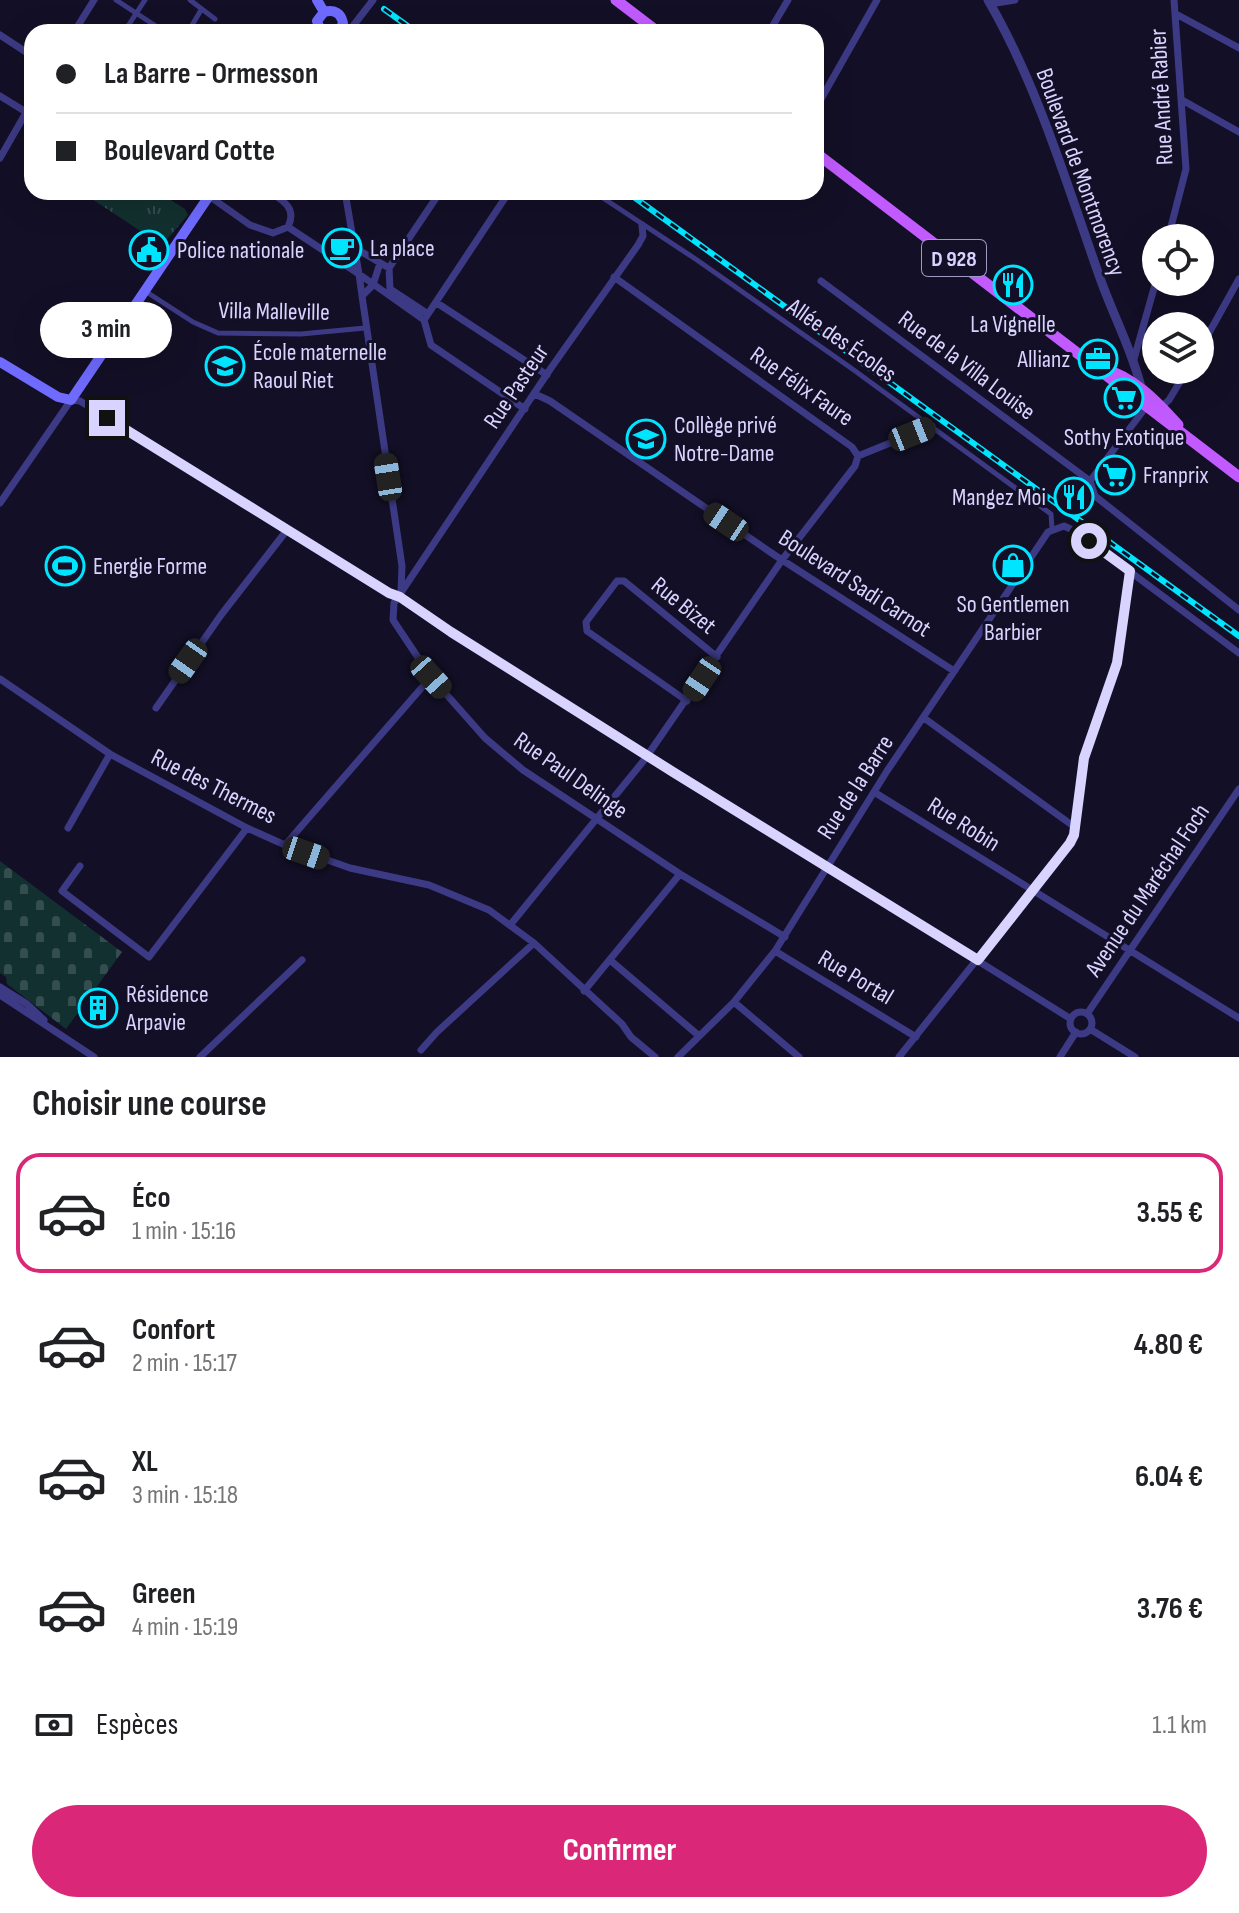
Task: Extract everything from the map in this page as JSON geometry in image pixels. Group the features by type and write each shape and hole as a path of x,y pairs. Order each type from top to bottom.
{"main road":[{"path":"317,0 324,12"},
{"path":"616,0 648,24"},
{"path":"324,12 337,13 344,24"},
{"path":"318,24 324,12"},
{"name":"D 928","path":"824,159 1123,390 1154,406"},
{"path":"0,362 58,397 71,400 205,200"},
{"name":"D 928","path":"1092,364 1125,373 1141,387 1154,406 1191,440 1239,477"}],"street":[{"path":"79,24 94,0"},
{"path":"116,0 152,24"},
{"path":"129,24 145,0"},
{"path":"190,0 215,19"},
{"path":"349,24 373,0"},
{"path":"774,24 788,0"},
{"path":"824,94 877,0"},
{"path":"989,2 1015,0"},
{"name":"Rue André Rabier","path":"1172,224 1186,174 1174,0"},
{"name":"Boulevard de Montmorency","path":"989,2 1038,106 1107,297 1133,356 1141,387"},
{"path":"193,24 201,10"},
{"path":"1176,14 1239,48"},
{"path":"0,35 24,51"},
{"path":"0,96 24,111"},
{"path":"1182,100 1239,132"},
{"path":"0,158 24,116"},
{"path":"217,200 250,225 268,233 288,227 291,221 290,208 280,200"},
{"path":"346,200 402,566 400,597"},
{"path":"388,292 389,268 435,200"},
{"path":"426,317 504,200"},
{"name":"Allée des Écoles","path":"606,200 697,260 932,426 1051,514 1052,529"},
{"name":"Rue Pasteur","path":"400,597 643,236 642,225"},
{"path":"288,227 426,317 431,345 525,409"},
{"path":"341,262 355,251"},
{"path":"355,251 389,268"},
{"path":"362,296 373,285 380,263"},
{"name":"Rue Félix Faure","path":"511,924 647,756 782,560 855,466 858,456 852,447 614,277"},
{"path":"1214,324 1239,279"},
{"name":"Rue de la Villa Louise","path":"821,281 1090,481 1095,496 1239,610"},
{"name":"Villa Malleville","path":"144,291 193,322 218,333 301,334 365,328"},
{"path":"1123,390 1125,373 1151,296"},
{"path":"437,303 547,375"},
{"path":"1090,481 1154,406 1178,384"},
{"name":"Boulevard Sadi Carnot","path":"535,394 550,401 782,560 954,671"},
{"path":"0,503 71,400 80,401 400,597 647,756 1071,1019"},
{"path":"858,456 932,426"},
{"path":"1052,529 1069,528 1239,653"},
{"name":"Rue de la Barre","path":"678,1057 734,1002 785,937 874,792 1052,529"},
{"path":"156,708 221,615 287,530"},
{"path":"402,566 418,570"},
{"path":"899,1057 1070,843 1076,828 1084,758 1117,663 1130,571"},
{"name":"Rue Bizet","path":"687,701 587,631 586,622 617,581 624,581 717,657"},
{"name":"Rue Paul Delinge","path":"400,597 392,609 393,620 431,677 485,738 523,770 680,874 785,937"},
{"path":"285,845 431,677"},
{"path":"0,692 3,681"},
{"name":"Rue des Thermes","path":"3,681 110,754 247,828 350,868 429,885 489,910 534,943 655,1057"},
{"path":"924,718 1076,828"},
{"path":"68,828 110,754"},
{"name":"Avenue du Maréchal Foch","path":"1087,1014 1239,789"},
{"name":"Rue Robin","path":"874,792 1239,1018"},
{"path":"80,866 62,891 149,957 247,828"},
{"path":"584,991 680,874"},
{"path":"421,1050 534,943"},
{"name":"Rue Portal","path":"775,951 916,1037"},
{"path":"200,1057 302,960"},
{"path":"610,960 698,1035"},
{"path":"0,987 27,1004 51,1028"},
{"path":"0,995 94,1057"},
{"path":"734,1002 799,1057"},
{"path":"1078,1013 1087,1014 1092,1021 1090,1029 1076,1032 1071,1019 1078,1013"},
{"path":"1090,1029 1135,1057"},
{"path":"1060,1057 1076,1032"}],"green space":[{"path":"93,200 171,200 185,209 188,215 162,245"},
{"path":"0,861 122,952 66,1029 7,984 6,977 0,973"}],"railway":[{"path":"384,9 405,24"},
{"path":"638,200 1239,636"}],"place":[{"name":"La place","path":"342,248"},
{"name":"Police nationale","path":"149,250"},
{"name":"La Vignelle","path":"1013,285"},
{"name":"Allianz","path":"1098,359"},
{"name":"École maternelle Raoul Riet","path":"225,366"},
{"name":"Sothy Exotique","path":"1124,398"},
{"name":"Collège privé Notre-Dame","path":"646,439"},
{"name":"Franprix","path":"1115,475"},
{"name":"Mangez Moi","path":"1074,497"},
{"name":"So Gentlemen Barbier","path":"1013,565"},
{"name":"Energie Forme","path":"65,566"},
{"name":"Résidence Arpavie","path":"98,1008"}],"route":[{"path":"107,418 400,597 773,835 978,960 1074,835 1084,758 1117,663 1130,571 1089,541"}]}
